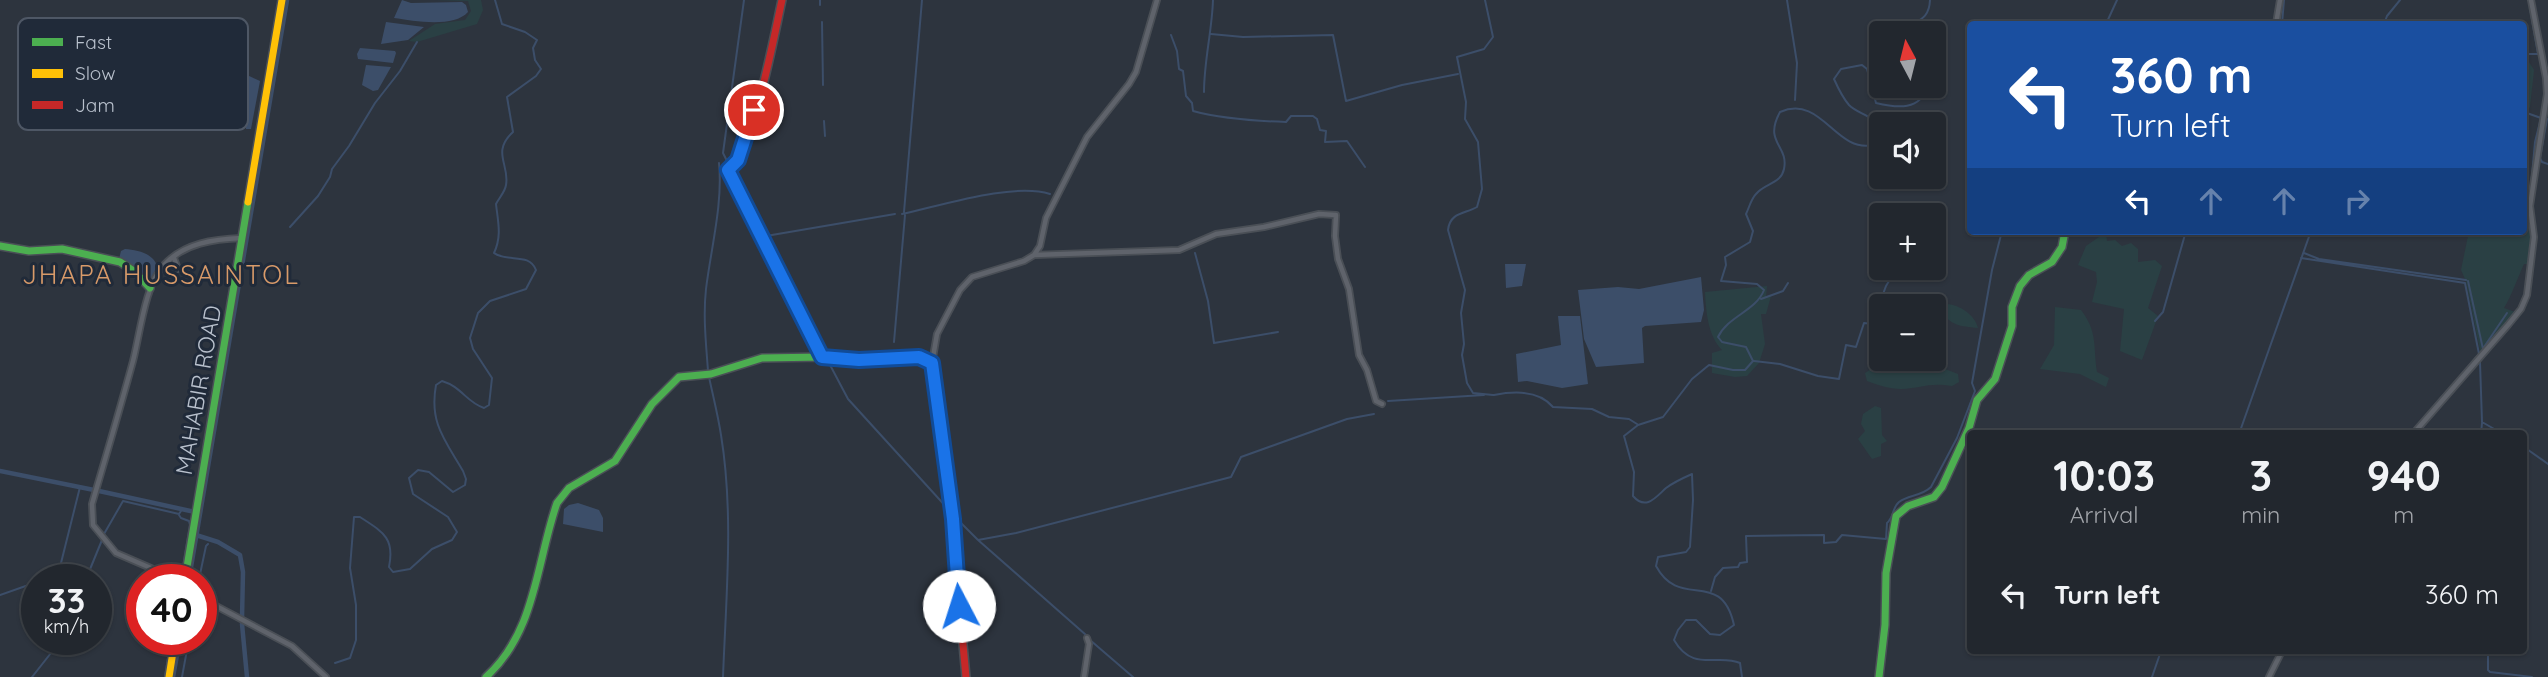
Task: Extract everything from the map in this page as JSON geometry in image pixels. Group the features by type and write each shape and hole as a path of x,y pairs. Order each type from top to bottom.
{"street":[{"name":"MAHABIR ROAD","path":"188,564 282,0"},
{"path":"782,0 762,89 738,160 728,170 822,357"},
{"path":"1034,255 1040,246 1046,218 1087,137 1136,72 1157,0"},
{"path":"2276,21 2280,0"},
{"path":"2416,430 2508,325 2521,309 2527,295 2534,237 2530,206 2546,78 2531,0"},
{"path":"966,677 953,519 932,363 937,334 960,290 972,277 1015,264 1034,255 1179,250 1216,234 1319,214 1336,215 1338,259 1349,289 1359,355 1367,370 1376,401 1382,404"},
{"path":"1968,430 1977,400 1995,379 1999,368 2012,326 2012,307 2020,286 2029,275 2052,262 2062,247 2065,235"},
{"path":"141,564 116,553 96,530 91,517 92,504 134,356 150,288 163,265 184,250 210,240 243,238"},
{"path":"0,246 30,251 62,249 120,262 135,272 150,288"},
{"path":"174,258 178,269"},
{"path":"486,677 504,663 521,630 557,503 569,488 615,461 652,404 680,377 711,373 751,360 919,357 932,363"},
{"path":"1879,677 1885,625 1886,573 1896,516 1908,506 1934,497 1942,487 1967,432"},
{"path":"217,606 292,646 326,677"},
{"path":"1084,677 1089,644 1087,638"},
{"path":"2269,677 2280,654"},
{"path":"169,677 172,655"}],"green space":[{"path":"434,0 481,0 483,10 477,24 417,42 409,41 435,24 465,20 471,11 468,1"},
{"path":"2527,61 2534,70 2530,107 2527,110"},
{"path":"2527,211 2531,211 2532,264 2524,264 2504,308 2515,312 2519,307 2521,309 2481,355 2466,281 2461,270 2468,235 2527,235"},
{"path":"2102,235 2106,235 2107,241 2115,240 2122,246 2131,243 2138,249 2138,262 2155,260 2162,266 2148,308 2158,316 2142,360 2120,351 2124,309 2092,302 2097,282 2096,272 2078,265 2086,246"},
{"path":"1767,286 1766,297 1771,296 1766,314 1761,314 1765,344 1759,363 1747,376 1712,373 1712,353 1722,350 1711,331 1705,292"},
{"path":"1946,305 1957,306 1966,312 1974,319 1978,328 1952,322 1946,316"},
{"path":"2055,307 2081,310 2090,325 2094,340 2097,372 2109,378 2106,387 2080,374 2040,369 2054,345"},
{"path":"1946,369 1958,374 1959,382 1952,386 1888,388 1867,381 1865,373 1869,370 1937,372"},
{"path":"1875,406 1881,408 1882,435 1887,441 1881,444 1881,456 1872,459 1858,439 1865,431 1861,424 1863,414"}],"water":[{"path":"402,0 411,3 462,2 468,12 462,17 444,22 394,18"},
{"path":"386,22 424,27 408,40 381,44"},
{"path":"360,48 396,53 393,63 358,59"},
{"path":"366,65 391,67 378,90 373,91 362,85"},
{"path":"248,75 260,81 251,129 248,129"},
{"path":"738,90 747,90 749,95 742,127 732,125"},
{"path":"125,249 144,253 152,258 157,266 150,281 126,261 119,259 121,251"},
{"path":"1505,264 1526,264 1522,286 1506,288"},
{"path":"1701,277 1704,310 1701,322 1645,326 1642,328 1644,363 1596,367 1584,339 1578,290 1618,287 1639,289"},
{"path":"1558,316 1580,316 1588,384 1562,388 1527,381 1518,382 1516,354 1561,345"},
{"path":"578,503 599,510 603,518 603,532 563,524 564,509"}],"waterway":[{"path":"192,564 287,0"},
{"path":"335,663 350,658 356,640 356,605 350,568 354,517 360,517 375,527 389,542 389,567 393,572 410,569 432,549 452,540 457,532 448,517 413,494 409,478 418,470 429,472 453,492 465,485 463,471 437,421 434,398 436,385 442,381 478,405 484,408 489,405 492,378 473,349 470,338 478,313 490,301 526,289 536,270 528,261 494,253 499,235 496,204 503,193 507,178 502,152 513,132 507,97 536,76 541,69 535,60 533,48 537,40 525,32 502,24 495,0"},
{"path":"729,165 723,153 744,0"},
{"path":"820,0 820,5"},
{"path":"904,212 922,0"},
{"path":"1204,92 1213,0"},
{"path":"1485,0 1493,37 1484,49 1457,57 1466,102 1465,119 1478,142 1482,189 1477,207 1455,217 1448,230 1465,290 1461,313 1464,344 1462,355 1467,383 1473,393 1493,395"},
{"path":"1787,0 1797,63 1795,100"},
{"path":"1918,21 1927,13 1930,0"},
{"path":"2107,21 2117,0"},
{"path":"2282,21 2284,0"},
{"path":"2385,21 2400,0"},
{"path":"2527,54 2538,54 2530,8"},
{"path":"822,22 823,85"},
{"path":"1211,34 1243,37 1333,35 1346,101 1402,85 1458,74"},
{"path":"1171,35 1177,51 1179,69 1183,71 1186,96 1192,103 1193,111 1227,118 1274,122 1286,122 1291,116 1313,116 1317,119 1320,130 1326,131 1325,142 1347,141 1365,167"},
{"path":"290,227 318,196 332,169 417,42"},
{"path":"1742,677 1740,663 1732,660 1697,659 1681,650 1674,640 1686,620 1696,620 1710,634 1720,635 1734,625 1728,608 1720,598 1710,593 1676,586 1666,579 1656,566 1658,557 1686,552 1690,547 1692,474 1669,486 1651,501 1638,500 1633,496 1634,472 1624,436 1638,425 1663,417 1692,379 1709,365 1745,370 1753,361 1746,347 1722,342 1718,337 1728,324 1755,303 1764,290 1757,284 1721,281 1726,265 1725,257 1750,242 1753,231 1746,214 1753,198 1760,190 1780,178 1784,169 1785,161 1775,137 1775,122 1780,112 1794,109 1807,111 1848,141 1873,145 1880,131 1878,126 1871,118 1849,105 1834,79 1841,69 1862,65 1867,69 1869,77"},
{"path":"1875,98 1876,103 1900,106 1914,104 1921,98"},
{"path":"2527,113 2541,118 2535,142 2531,186"},
{"path":"2547,119 2540,158 2548,164"},
{"path":"824,121 825,136"},
{"path":"708,371 705,299 718,210 719,163"},
{"path":"732,172 778,261"},
{"path":"902,214 997,193 1035,191 1050,194"},
{"path":"766,236 895,214"},
{"path":"894,342 905,215"},
{"path":"1711,591 1715,577 1723,568 1738,567 1740,563 1747,562 1746,536 1824,535 1824,543 1836,542 1842,535 1886,539 1887,523 1897,504 1931,487 1957,438 1975,391 1972,383 2001,235"},
{"path":"2155,321 2163,312 2185,235"},
{"path":"2240,430 2310,235"},
{"path":"1195,253 1208,301 1214,343 1278,332"},
{"path":"2304,253 2319,259 2466,280"},
{"path":"2301,258 2465,283 2479,354 2459,378"},
{"path":"1754,361 1780,364 1818,376 1839,379 1846,345 1856,347 1864,323 1872,324 1890,280"},
{"path":"2468,281 2483,349"},
{"path":"1761,299 1783,291 1788,283"},
{"path":"2484,347 2507,313"},
{"path":"2480,362 2482,422 2496,430"},
{"path":"829,363 848,399 949,510"},
{"path":"709,377 721,435 727,495 728,556 723,677"},
{"path":"2431,410 2448,390"},
{"path":"1388,401 1484,395"},
{"path":"1494,395 1533,395 1541,397 1553,407 1592,409 1609,417 1629,419 1637,424"},
{"path":"978,540 1016,533 1231,477 1241,457 1347,419 1374,414"},
{"path":"2481,430 2482,423"},
{"path":"2527,449 2548,464"},
{"path":"0,471 94,490"},
{"path":"61,564 80,487"},
{"path":"99,491 195,512"},
{"path":"104,534 123,501 179,514 181,511"},
{"path":"179,515 189,521 190,525 184,564"},
{"path":"956,518 1086,635"},
{"path":"1895,539 1898,523"},
{"path":"196,535 218,542 240,555 243,572 242,618"},
{"path":"92,564 102,540"},
{"path":"202,564 208,544"},
{"path":"1888,615 1890,565"},
{"path":"0,595 21,588"},
{"path":"242,624 247,677"},
{"path":"1090,640 1133,677"},
{"path":"2152,677 2160,654"},
{"path":"2275,660 2278,654"},
{"path":"2488,654 2490,672 2532,677"},
{"path":"32,677 49,655"},
{"path":"165,677 168,655"},
{"path":"173,677 177,655"},
{"path":"182,677 186,655"}],"traffic: fast":[{"path":"188,564 248,202"},
{"path":"1968,430 1977,400 1995,379 2012,326 2012,307 2020,286 2029,275 2052,262 2062,247 2064,235"},
{"path":"0,246 29,251 62,249 120,262 135,272 150,288"},
{"path":"767,246 823,357 859,360 919,357 932,363 949,491"},
{"path":"486,677 503,659 525,618 557,503 569,488 615,461 652,404 679,377 711,374 762,358 823,357"},
{"path":"1879,677 1885,625 1886,573 1896,516 1908,506 1934,497 1942,487 1967,432"}],"traffic: slow":[{"path":"248,202 282,0"},
{"path":"169,677 172,655"}],"traffic: jam":[{"path":"767,246 728,170 738,157 755,115 782,0"},
{"path":"949,491 966,677"}],"district":[{"name":"JHAPA HUSSAINTOL","path":"161,274"}],"route":[{"path":"754,110 738,160 728,170 822,357 859,360 919,357 932,363 953,519 959,606"}]}
